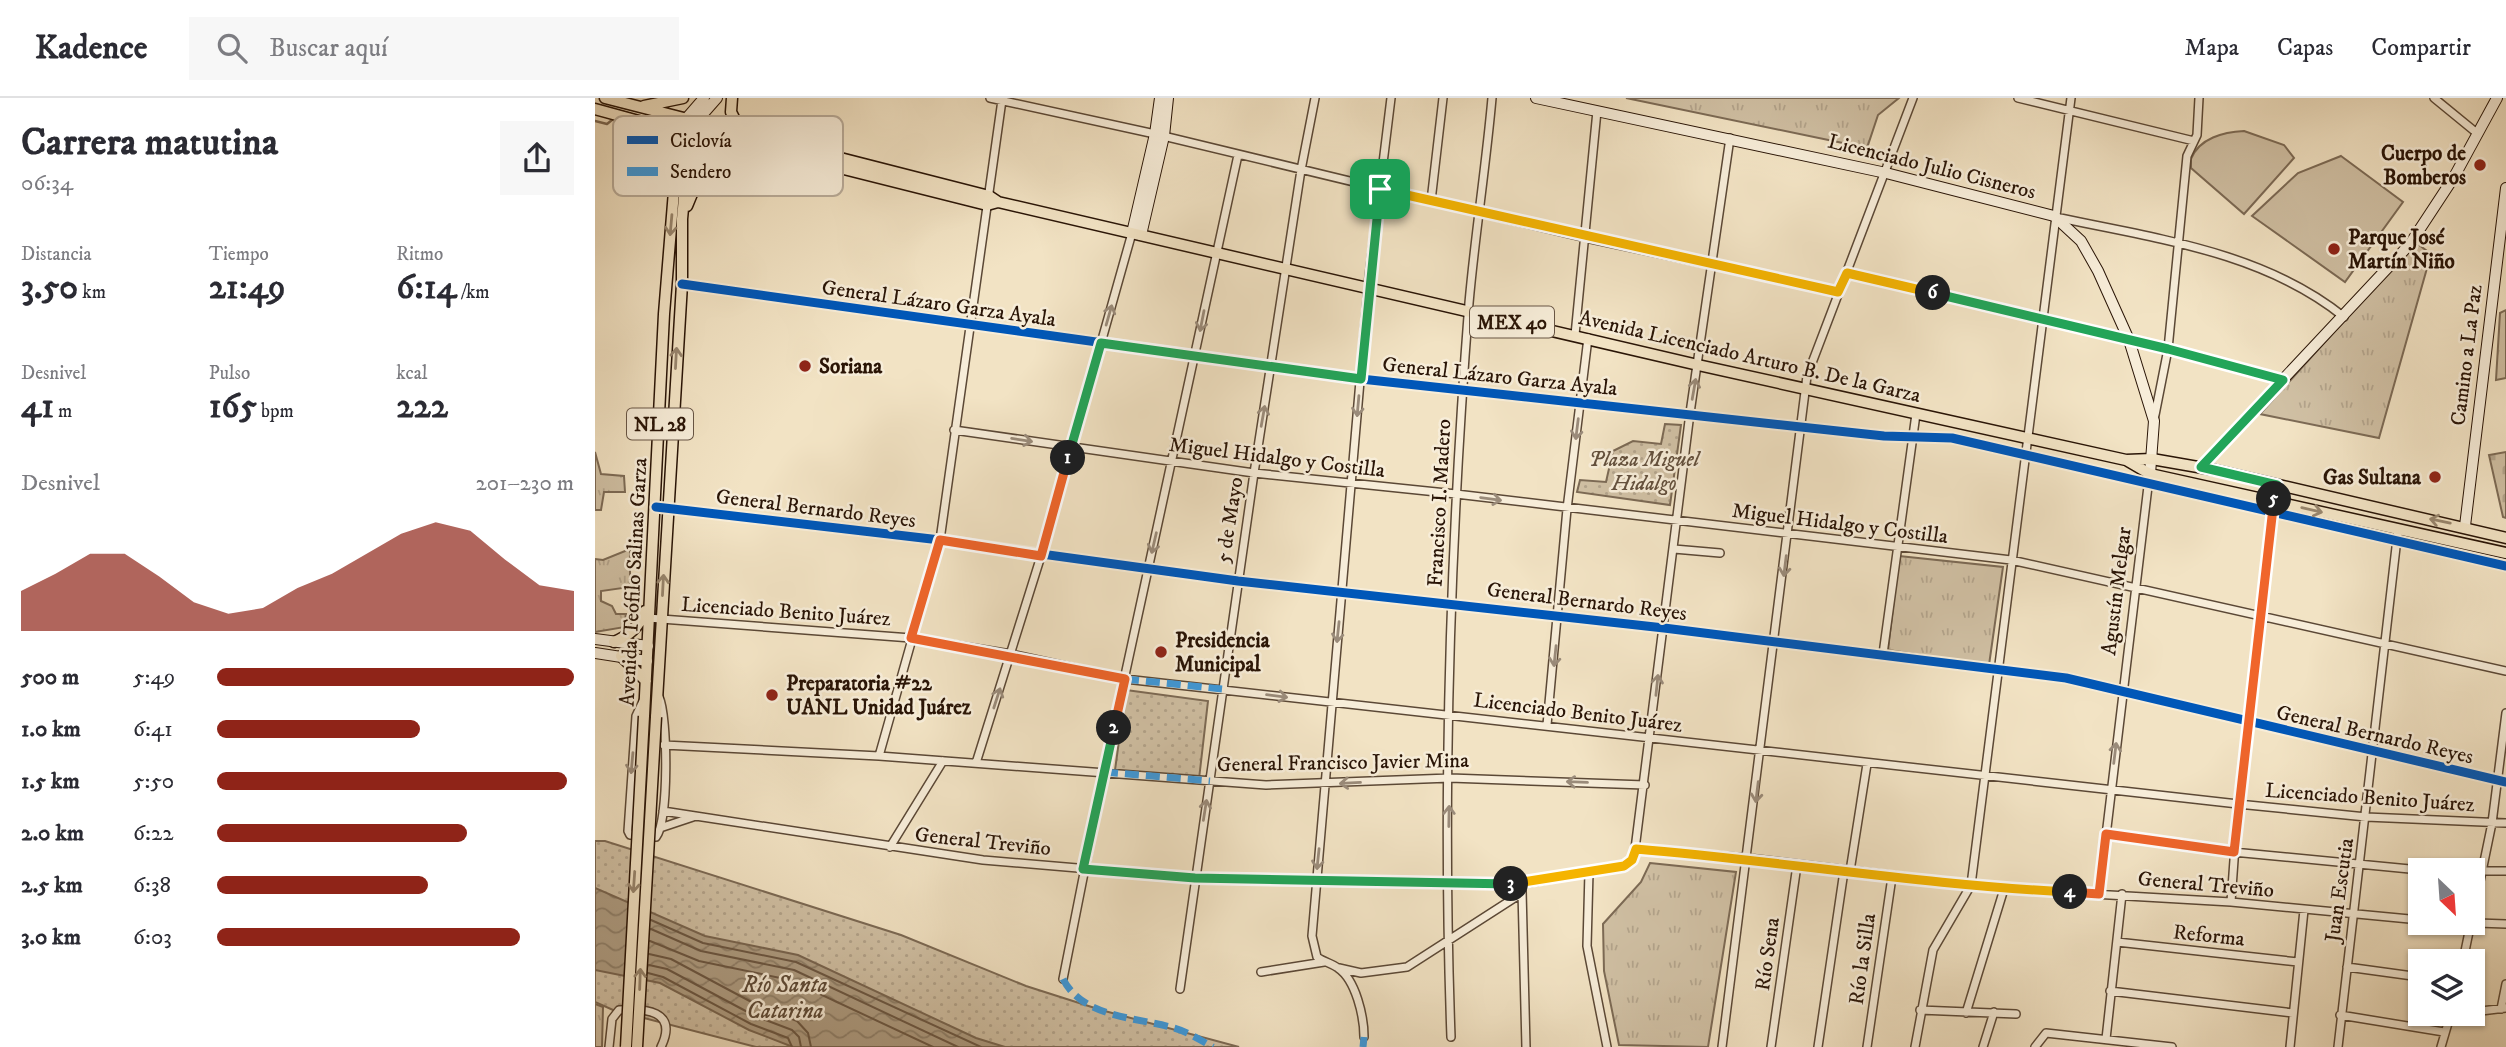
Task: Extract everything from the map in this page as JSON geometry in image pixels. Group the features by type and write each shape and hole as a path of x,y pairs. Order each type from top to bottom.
{"main road":[{"name":"Avenida Licenciado Arturo B. De la Garza","path":"608,98 672,116"},
{"path":"642,106 683,98"},
{"path":"732,98 733,116"},
{"name":"Avenida Licenciado Arturo B. De la Garza","path":"595,109 619,116"},
{"name":"Avenida Licenciado Arturo B. De la Garza","path":"843,161 991,201"},
{"name":"Avenida Licenciado Arturo B. De la Garza","path":"843,168 1916,414 2126,460 2152,459 2201,467 2465,526 2506,538"},
{"name":"Avenida Teófilo Salinas Garza","path":"626,1047 650,717 657,693 661,619 664,314 673,196"},
{"name":"Avenida Teófilo Salinas Garza","path":"637,1047 650,717 646,698 648,605 662,508 682,284 683,196"},
{"path":"682,219 691,196"},
{"path":"664,314 679,315"},
{"name":"Avenida Licenciado Arturo B. De la Garza","path":"2126,460 2149,478 2232,491 2273,507 2506,552"},
{"path":"2196,494 2201,491 2232,491"},
{"path":"2449,539 2465,526 2480,546"},
{"path":"614,642 627,637 640,623 648,605"},
{"path":"621,656 646,681"}],"street":[{"path":"694,116 704,98"},
{"path":"697,116 717,98"},
{"path":"990,98 1160,135 1586,238 1838,292"},
{"path":"1160,98 1160,135"},
{"path":"976,763 1041,556 1101,343 1137,234 1168,98"},
{"name":"5 de Mayo","path":"1180,989 1254,473 1301,170 1315,98"},
{"path":"1391,98 1368,289 1331,703 1327,785 1316,880 1313,948 1324,962 1361,973 1407,967 1522,893"},
{"path":"1430,201 1443,98"},
{"name":"Francisco I. Madero","path":"1451,1037 1448,940 1451,603 1455,494 1469,312 1492,98"},
{"name":"Licenciado Julio Cisneros","path":"1536,98 1886,173 2055,216 2081,241 2098,271 2129,340 2154,421 2152,459"},
{"path":"1722,1047 1776,641 1805,388 1838,292 1913,98"},
{"path":"2018,98 2194,141"},
{"path":"1915,1047 1933,950 1971,884 2071,98"},
{"path":"2154,421 2168,349 2187,156 2199,127 2199,98"},
{"path":"2435,98 2478,134"},
{"path":"2201,467 2344,317 2428,221 2497,98"},
{"path":"879,756 940,540 968,324 991,201 1002,100"},
{"path":"1575,335 1597,111"},
{"path":"1636,849 1652,737 1690,413 1730,138"},
{"path":"1063,979 1083,869 1238,155"},
{"name":"Camino a La Paz","path":"2465,526 2506,188"},
{"path":"2055,216 2180,243 2283,276 2312,292 2344,317"},
{"path":"1847,273 2168,349 2283,380"},
{"name":"General Lázaro Garza Ayala","path":"682,284 1361,379 1463,388 1884,436 1911,435 1962,440 2149,478 2196,494 2273,507 2398,542 2506,566"},
{"path":"1547,725 1567,509 1588,337"},
{"path":"1883,654 1916,414"},
{"name":"Miguel Hidalgo y Costilla","path":"954,429 1254,473 2011,560 2506,671"},
{"name":"Agustín Melgar","path":"2099,894 2152,459"},
{"path":"2231,902 2238,804 2277,485"},
{"name":"General Bernardo Reyes","path":"662,508 940,540 1238,581 1776,641 2066,678 2506,782"},
{"name":"Juan Escutia","path":"2338,1047 2398,530"},
{"path":"1674,549 1720,553"},
{"name":"Licenciado Benito Juárez","path":"648,618 911,638 1011,654 1125,679 1547,725 1983,777 2366,817 2506,823"},
{"path":"595,639 648,646"},
{"path":"595,653 647,661"},
{"path":"646,698 636,716 628,831 630,835 656,837 660,831 663,811 664,745 664,711 657,693"},
{"path":"2485,860 2506,713"},
{"name":"General Francisco Javier Mina","path":"664,745 879,756 1210,781 1327,785 1450,778 1646,785"},
{"path":"890,848 943,761"},
{"path":"1818,1047 1867,764"},
{"name":"General Treviño","path":"663,811 890,848 983,860 1195,878 1522,884 1624,866 1632,860 1636,849 1748,858 2004,889 2231,902 2408,919"},
{"path":"660,831 694,816"},
{"path":"2106,834 2234,852 2408,869"},
{"name":"Río Sena","path":"1771,1047 1797,865"},
{"path":"2485,871 2506,871"},
{"path":"1589,872 1587,946 1607,1047"},
{"name":"Río la Silla","path":"1867,1047 1892,877"},
{"path":"1522,884 1526,1047"},
{"path":"1966,1013 2004,889"},
{"path":"2106,1039 2122,894"},
{"path":"2290,1047 2304,911"},
{"path":"2485,923 2506,924"},
{"name":"Reforma","path":"2116,942 2298,962"},
{"path":"1261,972 1324,962"},
{"path":"2347,967 2408,975"},
{"path":"1339,968 1361,1008 1364,1037"},
{"path":"2485,1011 2503,1009 2506,985"},
{"path":"2110,991 2293,1013"},
{"path":"609,1047 612,1019 619,1010 643,1009 653,1010 660,1017 665,1035 661,1047"},
{"path":"1920,1010 2016,1014"},
{"path":"1983,1047 1994,1012"},
{"path":"2340,1015 2444,1032"},
{"path":"2441,1047 2446,1026"},
{"path":"2035,1047 2046,1033 2172,1047"}],"green space":[{"path":"1626,98 1899,98 1878,115 1867,148"},
{"path":"2244,131 2284,145 2294,158 2244,214 2191,168 2191,159 2206,141 2228,133"},
{"name":"Parque José Martín Niño","path":"2341,156 2403,202 2345,282 2252,216 2298,173"},
{"path":"2415,242 2431,254 2379,438 2260,414"},
{"path":"2506,310 2506,378 2496,380 2500,313"},
{"name":"Plaza Miguel Hidalgo","path":"1665,424 1681,425 1670,505 1577,492 1580,480 1606,482 1613,451 1633,441 1661,444"},
{"path":"595,452 601,474 624,476 625,492 604,492 601,510 595,510"},
{"path":"2506,452 2506,518 2503,517 2489,455"},
{"path":"630,549 630,587 601,591 601,601 612,606 616,614 626,614 625,627 595,632 595,559 603,560"},
{"path":"1899,556 2003,567 1989,665 1888,650"},
{"path":"1126,690 1208,701 1199,779 1115,770"},
{"path":"595,841 605,841 901,935 1026,986 1101,1010 1239,1047 756,1047 613,1010 595,1002"},
{"path":"1650,863 1736,872 1708,1047 1619,1045 1604,971 1603,924 1641,882"},
{"path":"595,1004 603,1007 602,1047 595,1047"}],"water":[{"name":"Río Santa Catarina","path":"595,888 705,936 798,955 976,1038 1005,1047 793,1047 749,1030 660,983 595,970"}],"waterway":[{"path":"595,121 607,124 612,120"}],"marked path":[{"path":"1125,679 1222,689"},
{"path":"1104,772 1210,781"},
{"path":"1063,979 1083,1002 1097,1009 1179,1030 1213,1047"},
{"path":"1363,1047 1364,1037"}],"cycle path":[{"path":"682,284 1361,379 1884,436 1952,438 2506,566"},
{"path":"656,507 940,540 1238,581 1664,628 2066,678 2506,782"}],"place":[{"name":"Cuerpo de Bomberos","path":"2480,165"},
{"name":"Parque José Martín Niño","path":"2334,249"},
{"name":"Soriana","path":"805,366"},
{"name":"Gas Sultana","path":"2435,477"},
{"name":"Presidencia Municipal","path":"1161,652"},
{"name":"Preparatoria #22 UANL Unidad Juárez","path":"772,695"}],"route":[{"path":"1380,189 1586,238 1838,292 1847,273 2168,349 2283,380 2201,467 2277,485 2234,852 2106,834 2099,894 2004,889 1748,858 1636,849 1632,860 1624,866 1522,884 1195,878 1083,869 1125,679 1011,654 911,638 940,540 1041,556 1101,343 1361,379 1369,277 1380,189"}]}
